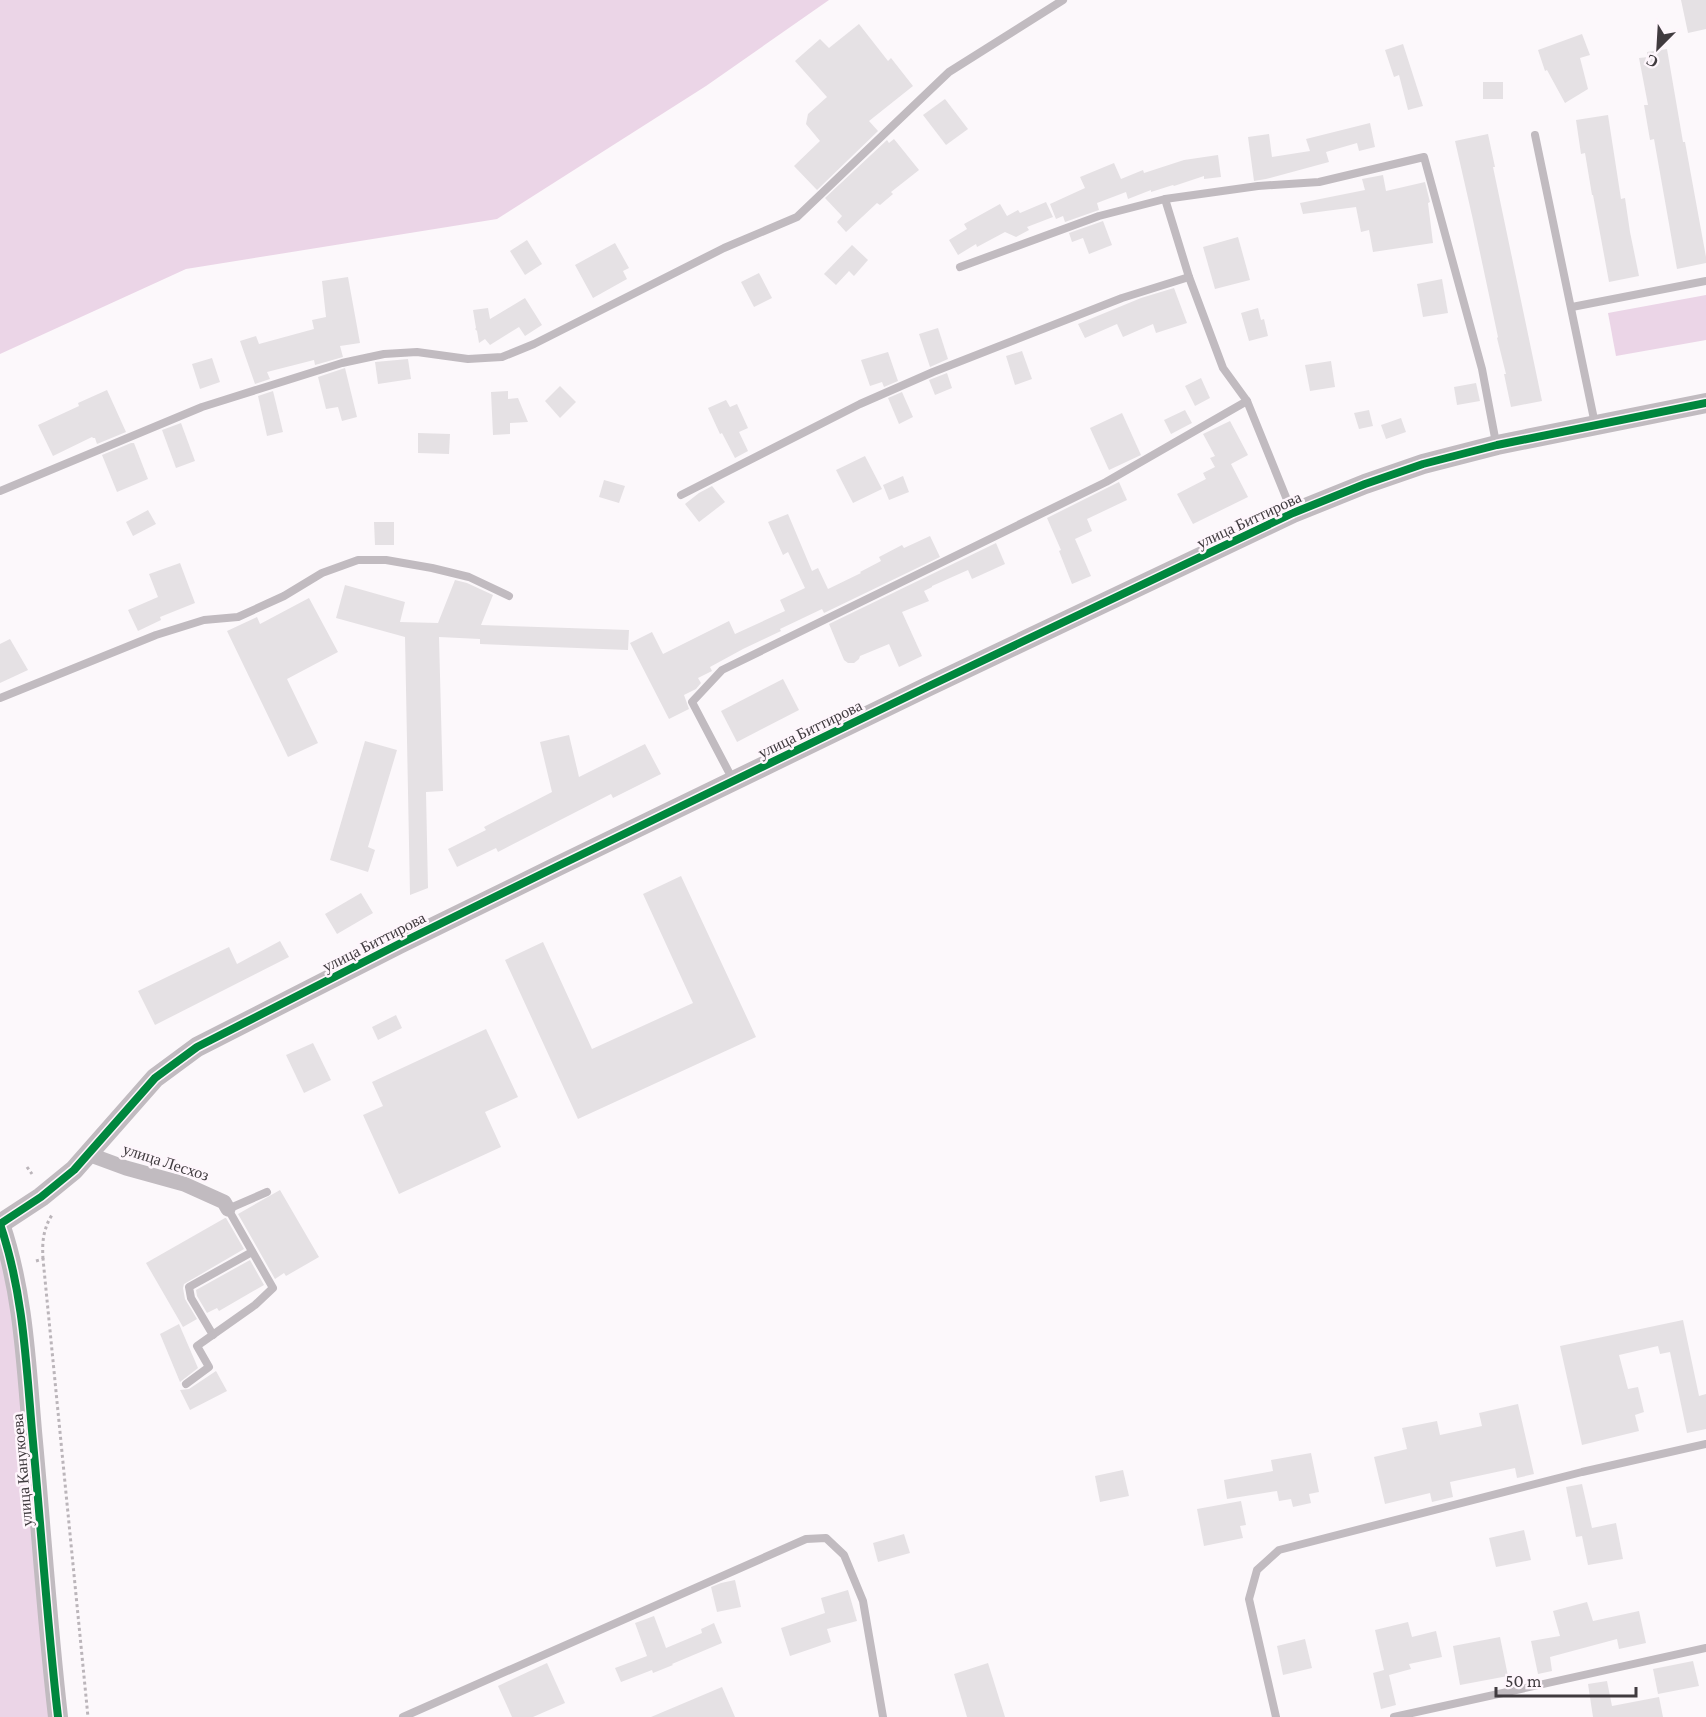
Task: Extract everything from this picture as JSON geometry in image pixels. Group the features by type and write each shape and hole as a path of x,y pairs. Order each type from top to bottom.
{"street":[{"name":"улица Биттирова","path":"0,1224 74,1170 155,1078 197,1047 399,944 733,781 1293,513 1394,474 1497,445 1706,403"},
{"name":"улица Лесхоз","path":"88,1154 126,1168 184,1184 224,1202 228,1209"},
{"name":"улица Канукоева","path":"0,1224 18,1286 25,1341 58,1717"}],"lane":[{"path":"0,491 202,407 342,363 384,354 417,352 468,359 502,357 534,344 724,248 797,217 949,72 1063,0"},
{"path":"1535,135 1595,424"},
{"path":"960,267 1099,216 1165,199 1258,186 1319,182 1424,157 1482,369 1497,445"},
{"path":"1165,199 1189,277 1223,368 1247,401 1293,513"},
{"path":"681,495 860,404 933,372 1122,298 1189,277"},
{"path":"1572,308 1706,281"},
{"path":"733,781 692,702 722,670 1106,482 1247,401"},
{"path":"0,698 156,635 204,620 238,616 284,596 322,573 358,560 386,560 432,568 469,577 509,596"},
{"path":"186,1384 209,1367 197,1346 255,1305 273,1288 228,1209 267,1192"},
{"path":"213,1335 191,1298 189,1287 252,1252"},
{"path":"1276,1717 1249,1599 1257,1570 1279,1550 1582,1472 1706,1444"},
{"path":"403,1717 806,1539 826,1538 844,1555 863,1601 883,1717"},
{"path":"1394,1717 1706,1648"}],"path":[{"path":"27,1167 32,1174"},
{"path":"49,1208 52,1215 45,1226 42,1243 43,1259 88,1717"},
{"path":"36,1261 43,1259"}],"shaded area":[{"path":"0,0 829,0 706,86 497,219 186,269 0,354"},
{"path":"1706,295 1706,340 1616,356 1608,313"},
{"path":"0,1224 11,1258 58,1717 0,1717"}],"building":[{"path":"1681,0 1706,0 1706,29 1688,33"},
{"path":"859,24 888,61 891,58 913,86 869,121 878,131 817,190 794,166 820,141 806,124 808,114 827,97 795,61 820,39 829,48"},
{"path":"1582,34 1590,55 1580,58 1588,89 1565,103 1547,70 1545,71 1538,50"},
{"path":"1403,44 1423,106 1408,110 1399,75 1394,77 1385,50"},
{"path":"1667,49 1706,257 1706,263 1677,269 1654,139 1650,140 1644,105 1648,105 1639,58 1648,57 1647,52"},
{"path":"1483,82 1503,82 1503,99 1483,99"},
{"path":"945,99 968,129 946,145 923,115"},
{"path":"1608,115 1621,199 1625,198 1639,276 1609,282 1585,153 1581,154 1576,120"},
{"path":"1370,123 1375,147 1359,151 1357,143 1326,152 1329,162 1254,181 1248,137 1269,134 1272,157 1310,151 1306,139"},
{"path":"1488,134 1542,401 1511,407 1504,374 1506,374 1455,141"},
{"path":"894,139 919,170 891,192 893,194 880,205 877,203 846,232 837,222 842,216 825,198 887,140 889,143"},
{"path":"1218,155 1221,177 1204,179 1204,176 1174,186 1151,192 1151,190 1128,199 1126,192 1097,203 1099,210 1065,222 1063,216 1056,219 1050,204 1085,188 1080,177 1114,163 1121,179 1143,170 1144,173 1184,160"},
{"path":"1383,175 1386,191 1425,182 1430,202 1428,203 1433,243 1373,252 1369,230 1361,232 1356,207 1303,214 1300,203 1365,190 1362,179"},
{"path":"1046,202 1053,217 1027,227 1029,230 1016,237 1005,232 977,247 976,244 958,255 949,240 967,229 964,224 1000,204 1007,216 1018,210 1020,213"},
{"path":"1103,221 1112,245 1089,254 1083,238 1072,242 1069,233"},
{"path":"1238,237 1250,280 1215,289 1203,247"},
{"path":"527,240 542,264 525,275 510,251"},
{"path":"615,243 629,268 623,271 627,279 593,298 575,265"},
{"path":"852,245 868,260 854,276 849,271 836,285 824,274"},
{"path":"759,273 772,298 754,307 741,282"},
{"path":"348,277 360,343 340,346 343,357 315,365 314,360 267,372 270,379 255,384 240,341 256,336 259,344 314,329 312,320 326,317 322,281"},
{"path":"1442,279 1448,313 1423,317 1417,284"},
{"path":"1174,288 1187,323 1156,333 1153,324 1123,337 1117,324 1085,338 1078,324 1141,298"},
{"path":"525,298 542,325 525,336 519,327 490,345 485,339 479,343 473,310 488,308 490,319"},
{"path":"1258,308 1261,320 1264,319 1268,336 1249,341 1241,313"},
{"path":"938,328 948,359 930,367 919,334"},
{"path":"1022,351 1032,379 1015,385 1006,356"},
{"path":"888,352 898,381 884,387 882,382 870,386 861,360"},
{"path":"212,358 220,382 200,389 192,364"},
{"path":"408,359 411,379 378,384 375,362"},
{"path":"1331,361 1335,387 1310,391 1305,365"},
{"path":"345,368 357,417 342,421 338,407 326,409 318,377"},
{"path":"947,373 952,388 935,395 929,380"},
{"path":"1201,378 1210,398 1195,406 1185,386"},
{"path":"1476,383 1480,401 1457,405 1454,387"},
{"path":"560,386 576,402 560,418 545,401"},
{"path":"107,390 126,432 97,444 95,438 92,437 53,456 38,425"},
{"path":"273,391 283,432 267,436 258,396"},
{"path":"508,391 508,399 518,398 528,422 510,423 510,434 493,435 491,392"},
{"path":"902,392 913,417 899,424 888,398"},
{"path":"726,400 730,407 737,404 748,428 739,432 748,451 735,458 708,408"},
{"path":"1185,410 1192,423 1171,434 1164,420"},
{"path":"1369,410 1373,426 1359,429 1354,413"},
{"path":"1122,413 1141,455 1109,470 1090,428"},
{"path":"1401,418 1406,432 1386,439 1381,425"},
{"path":"1230,421 1248,455 1231,464 1248,497 1193,524 1177,494 1206,479 1203,473 1215,467 1210,458 1215,456 1203,434"},
{"path":"181,423 195,461 176,468 162,430"},
{"path":"418,433 450,434 449,454 418,453"},
{"path":"134,443 148,479 117,492 102,455"},
{"path":"865,456 882,489 853,503 836,470"},
{"path":"903,476 909,492 889,500 883,485"},
{"path":"604,480 625,486 619,503 599,497"},
{"path":"1119,482 1127,500 1087,519 1092,531 1075,539 1091,576 1072,584 1047,518"},
{"path":"712,486 725,502 699,522 685,504"},
{"path":"148,510 156,524 133,536 126,522"},
{"path":"788,514 812,571 818,568 828,589 861,573 881,561 879,557 902,545 904,548 930,536 940,557 824,613 822,609 780,629 781,631 710,667 712,671 698,678 701,683 696,689 684,695 689,709 669,719 630,643 652,632 663,654 729,621 735,634 785,611 780,600 805,588 788,552 783,555 768,522"},
{"path":"374,522 394,522 394,545 375,545"},
{"path":"996,543 1005,564 972,579 968,570 932,586 924,591 929,601 902,612 922,656 899,667 889,644 860,656 854,663 844,660 829,624"},
{"path":"180,563 195,603 160,617 161,620 138,631 128,610 158,597 149,574"},
{"path":"455,580 493,595 481,625 629,630 628,650 480,644 480,639 439,637 443,791 426,792 428,888 410,895 405,637 336,618 345,585 405,602 400,622 438,623"},
{"path":"309,598 338,652 287,679 318,743 288,757 227,631 257,617 260,624"},
{"path":"10,639 28,670 0,683 0,644"},
{"path":"783,679 799,710 737,742 721,711"},
{"path":"569,735 579,777 645,744 661,774 613,798 611,794 498,852 496,848 457,867 448,849 486,830 484,827 552,792 540,742"},
{"path":"365,741 397,750 368,847 375,850 368,872 330,860"},
{"path":"681,876 756,1037 578,1119 505,960 543,942 592,1049 693,1003 643,894"},
{"path":"361,893 373,913 337,934 325,914"},
{"path":"280,941 289,957 155,1025 138,991 229,947 237,964"},
{"path":"396,1015 402,1028 378,1040 372,1027"},
{"path":"486,1029 518,1097 485,1112 501,1147 399,1194 363,1115 383,1106 372,1082"},
{"path":"313,1043 331,1080 304,1093 286,1055"},
{"path":"280,1190 319,1257 286,1276 284,1273 275,1279 238,1214"},
{"path":"225,1218 244,1249 184,1284 185,1299 197,1319 183,1327 146,1263"},
{"path":"250,1260 264,1285 219,1311 217,1308 207,1313 196,1290"},
{"path":"1683,1320 1699,1396 1706,1394 1706,1429 1687,1433 1670,1352 1660,1354 1658,1346 1619,1355 1628,1389 1638,1387 1644,1412 1635,1415 1639,1431 1582,1445 1560,1346"},
{"path":"179,1324 198,1368 180,1382 160,1334"},
{"path":"216,1371 227,1391 190,1410 180,1390 189,1389"},
{"path":"1518,1404 1534,1474 1517,1478 1515,1468 1450,1482 1453,1497 1432,1502 1430,1493 1385,1504 1374,1457 1407,1449 1402,1428 1437,1421 1440,1435 1482,1426 1479,1413"},
{"path":"1311,1453 1319,1492 1309,1494 1311,1503 1293,1507 1291,1499 1279,1501 1277,1491 1227,1499 1224,1480 1273,1471 1271,1460"},
{"path":"1123,1470 1129,1496 1100,1502 1095,1476"},
{"path":"1582,1484 1592,1528 1616,1523 1623,1559 1588,1565 1582,1536 1576,1537 1566,1487"},
{"path":"1241,1501 1246,1525 1240,1526 1243,1538 1204,1546 1197,1509"},
{"path":"1524,1530 1531,1560 1496,1567 1489,1538"},
{"path":"904,1534 910,1553 878,1562 873,1543"},
{"path":"735,1580 741,1607 717,1612 711,1587"},
{"path":"848,1590 857,1621 827,1629 831,1642 790,1656 781,1628 825,1613 821,1598"},
{"path":"1587,1602 1593,1621 1639,1611 1646,1643 1619,1649 1617,1639 1550,1657 1552,1671 1538,1674 1531,1641 1560,1636 1553,1611"},
{"path":"654,1616 666,1648 702,1633 701,1629 714,1623 722,1643 653,1673 652,1670 621,1682 615,1668 647,1656 635,1623"},
{"path":"1408,1622 1412,1637 1436,1631 1442,1657 1409,1664 1411,1669 1389,1675 1396,1705 1381,1709 1373,1673 1384,1670 1375,1630"},
{"path":"1500,1637 1508,1676 1460,1685 1453,1646"},
{"path":"1305,1639 1312,1668 1283,1675 1277,1646"},
{"path":"1693,1661 1699,1686 1658,1694 1653,1669"},
{"path":"547,1663 565,1703 533,1717 512,1717 498,1686"},
{"path":"988,1663 1005,1717 967,1717 954,1674"},
{"path":"1607,1681 1612,1706 1659,1697 1663,1717 1593,1717 1588,1684"},
{"path":"722,1687 735,1717 651,1717"}],"cycle path":[{"path":"0,1224 41,1197 74,1170 155,1078 197,1047 399,944 927,687 1293,513 1365,484 1423,464 1497,445 1706,403"},
{"path":"0,1224 19,1300 58,1717"}]}
